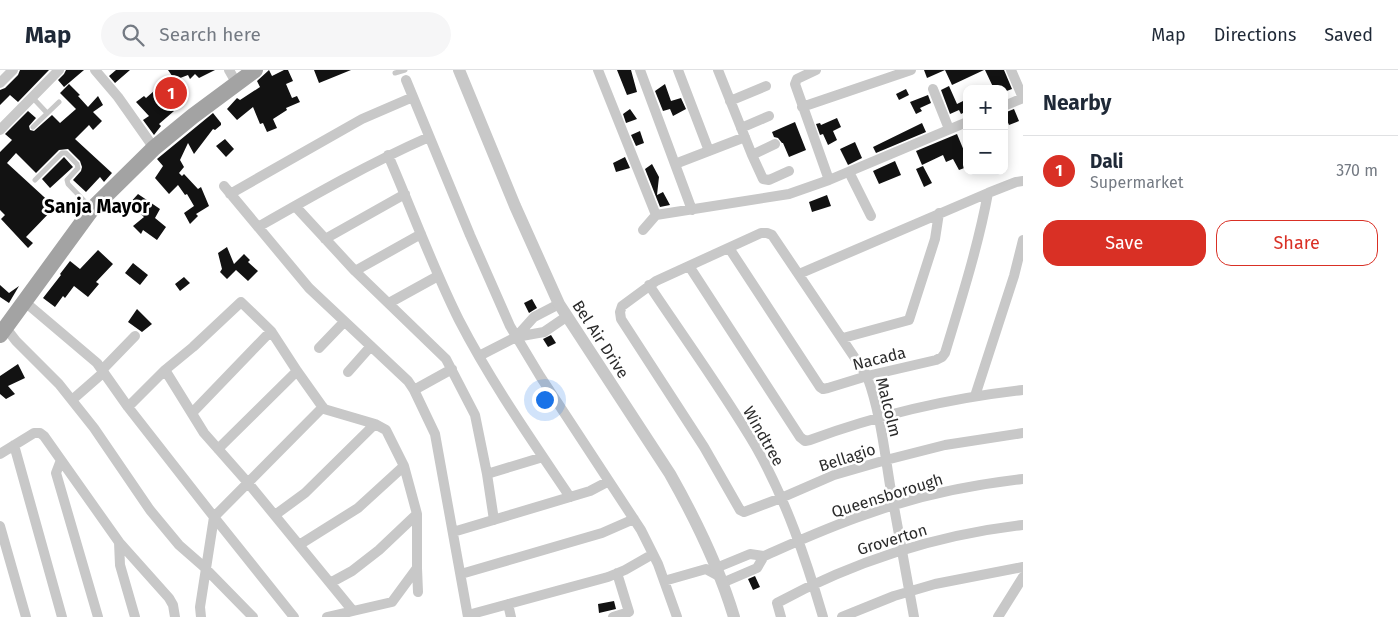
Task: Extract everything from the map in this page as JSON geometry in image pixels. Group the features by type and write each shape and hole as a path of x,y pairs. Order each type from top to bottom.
{"main road":[{"path":"3,331 48,272 65,244 92,209 154,148 242,74"}],"street":[{"path":"0,84 13,70"},
{"path":"0,130 59,70"},
{"path":"95,70 118,97 154,148"},
{"name":"Bel Air Drive","path":"459,70 515,206 559,304 670,474 695,520 734,617"},
{"path":"598,70 656,215"},
{"path":"640,70 692,210"},
{"path":"678,70 709,151"},
{"path":"816,70 797,79 796,88 829,180"},
{"path":"802,107 911,70"},
{"path":"1008,104 1023,98 1011,70"},
{"path":"721,71 743,133 764,179 766,181 789,171"},
{"path":"405,75 493,289 516,337 641,530 654,554 677,617"},
{"path":"730,100 766,86"},
{"path":"933,89 949,129"},
{"path":"413,97 362,118 227,190 309,288 408,381 414,390 435,434 468,616 616,573 654,554"},
{"path":"675,164 709,151 743,133 769,116"},
{"path":"643,230 656,215 789,194 849,172 963,124"},
{"path":"258,227 388,155 429,137"},
{"path":"752,155 775,144"},
{"path":"388,155 438,276 479,356 491,378 570,497"},
{"path":"849,172 871,216"},
{"path":"799,274 939,213 1016,182 1023,181"},
{"name":"Nacada","path":"729,248 820,386 823,389 828,388 942,357 945,353 967,282 988,193"},
{"path":"324,239 405,194"},
{"path":"295,206 355,271 446,359 475,415 494,520"},
{"path":"843,338 909,320 935,238 939,213"},
{"name":"Malcolm","path":"729,248 761,233 772,235 867,376 879,418 914,617"},
{"path":"355,271 421,234"},
{"path":"975,396 1014,276 1023,240"},
{"path":"649,285 729,248"},
{"path":"689,266 800,437 805,441 879,418 975,396 1023,389"},
{"path":"389,303 438,276"},
{"name":"Bellagio","path":"649,285 622,306 620,312 621,319 719,470 731,496 740,510 744,512 834,475 886,460 945,445 1023,433"},
{"name":"Windtree","path":"649,285 756,448 781,498 813,583 823,617"},
{"path":"25,302 97,363 214,517 294,617"},
{"path":"128,406 165,370 193,348 240,302 271,331 324,409 375,424 386,430 404,466 416,514 418,592"},
{"path":"516,337 534,317 559,304"},
{"path":"479,356 516,337 544,332 566,317"},
{"path":"319,348 344,322"},
{"path":"3,331 72,400 94,428 150,510 179,545 253,617"},
{"path":"192,413 271,331"},
{"path":"72,400 136,336"},
{"path":"348,372 371,346"},
{"path":"414,390 452,369"},
{"path":"165,370 204,433 275,515 353,611"},
{"path":"218,449 297,371"},
{"path":"201,617 200,607 214,517 249,484 323,407"},
{"path":"275,515 305,493 375,424"},
{"path":"0,454 34,433 40,432 119,542 169,598 173,605 174,617"},
{"path":"14,445 62,617"},
{"path":"487,474 543,457"},
{"path":"61,460 56,473 98,617"},
{"path":"299,545 358,508 404,466"},
{"name":"Queensborough","path":"764,556 830,527 894,506 967,487 1023,479"},
{"path":"453,532 570,497 609,481"},
{"path":"330,583 352,572 416,514"},
{"path":"461,574 602,533 634,519"},
{"name":"Groverton","path":"781,617 777,602 844,569 902,549 960,535 1023,525"},
{"path":"0,526 26,617"},
{"path":"119,542 120,565 135,617"},
{"path":"664,581 706,569 719,576 757,568 764,556 750,554 719,576"},
{"path":"842,617 894,596 935,584 1023,567"},
{"path":"327,617 392,602 417,568"},
{"path":"613,617 630,614 616,573"},
{"path":"998,617 1023,577"},
{"path":"508,604 511,617"}],"lane":[{"path":"395,74 405,75"},
{"path":"32,97 47,113"},
{"path":"32,127 59,102"},
{"path":"34,180 62,153 66,153 77,164 78,168 67,180 68,184 92,209"}],"building":[{"path":"20,70 49,70 18,102 10,95 0,105 0,90 5,88 18,75"},
{"path":"66,70 84,70 64,87 58,80"},
{"path":"116,70 130,70 115,83 109,76"},
{"path":"168,70 215,70 199,78 195,74 190,79 188,75 175,80"},
{"path":"269,70 272,76 288,70 293,81 286,84 292,98 297,96 300,102 286,108 287,110 273,119 277,128 267,132 263,123 260,124 253,107 237,120 227,109 237,98 240,100 260,87 257,81"},
{"path":"314,70 351,70 319,83"},
{"path":"617,70 631,70 637,92 627,95"},
{"path":"924,70 945,70 927,78"},
{"path":"945,70 984,70 952,85"},
{"path":"985,70 1004,70 1012,89 1008,90 1008,85 992,85"},
{"path":"69,84 88,107 98,96 103,105 93,112 102,121 93,130 89,125 75,139 112,173 104,182 100,177 86,192 73,180 82,167 80,161 68,149 59,150 36,173 16,153 7,163 55,207 26,237 33,243 28,248 1,219 5,215 0,210 0,152 12,140 5,134 28,111 36,118 29,126 30,130 34,131 52,115 60,123 76,109 60,93"},
{"path":"665,84 671,101 681,98 686,109 673,116 670,109 663,111 655,91"},
{"path":"949,86 957,104 963,101 963,113 961,114 959,110 950,114 941,90"},
{"path":"906,89 909,95 899,100 896,94"},
{"path":"154,91 174,111 159,124 161,126 154,135 143,120 149,116 136,102 144,96 146,98"},
{"path":"928,95 931,103 920,108 922,111 916,114 910,102"},
{"path":"630,109 637,119 626,123 623,114"},
{"path":"1014,109 1019,121 1009,125 1008,111"},
{"path":"213,113 221,125 215,130 213,129 194,154 188,143 180,160 184,167 179,173 182,176 184,174 198,189 201,187 209,206 196,214 198,216 190,224 184,213 194,206 187,194 185,195 178,185 169,194 155,178 163,166 157,159"},
{"path":"837,118 841,127 833,131 837,140 828,145 823,134 820,135 816,124 820,123 821,125"},
{"path":"795,122 806,150 789,157 783,143 774,137 772,132"},
{"path":"922,123 926,132 876,153 873,147"},
{"path":"640,131 644,143 636,146 631,135"},
{"path":"957,134 963,148 963,168 959,170 953,159 946,162 943,155 922,165 916,151"},
{"path":"225,139 234,149 226,157 216,146"},
{"path":"855,142 862,158 848,165 840,149"},
{"path":"64,157 73,167 50,188 42,179"},
{"path":"625,157 630,168 616,172 613,163"},
{"path":"895,161 901,175 879,184 873,171"},
{"path":"652,164 659,177 657,195 663,192 670,205 660,207 645,169"},
{"path":"923,166 932,183 924,187 916,169"},
{"path":"138,194 160,209 155,218 166,227 157,240 143,230 141,234 133,226 144,217 129,204"},
{"path":"827,195 831,206 812,212 809,202"},
{"path":"227,247 234,264 244,254 250,260 248,262 258,271 248,281 236,270 227,279 220,272 222,269 218,253"},
{"path":"98,250 113,264 96,282 99,284 88,297 74,286 55,307 43,298 70,261 80,269"},
{"path":"133,263 148,275 140,285 125,273"},
{"path":"184,277 190,283 180,291 175,284"},
{"path":"0,285 9,293 19,286 9,303 0,297"},
{"path":"532,299 537,308 529,313 524,303"},
{"path":"137,309 152,324 142,332 128,322"},
{"path":"551,335 556,343 548,347 543,339"},
{"path":"18,364 25,378 8,386 15,394 6,399 0,394 0,376"},
{"path":"755,576 760,587 753,590 748,579"},
{"path":"614,601 616,609 599,613 598,604"}],"place":[{"name":"Dali","path":"171,93"}],"district":[{"name":"Sanja Mayor","path":"97,206"}]}
